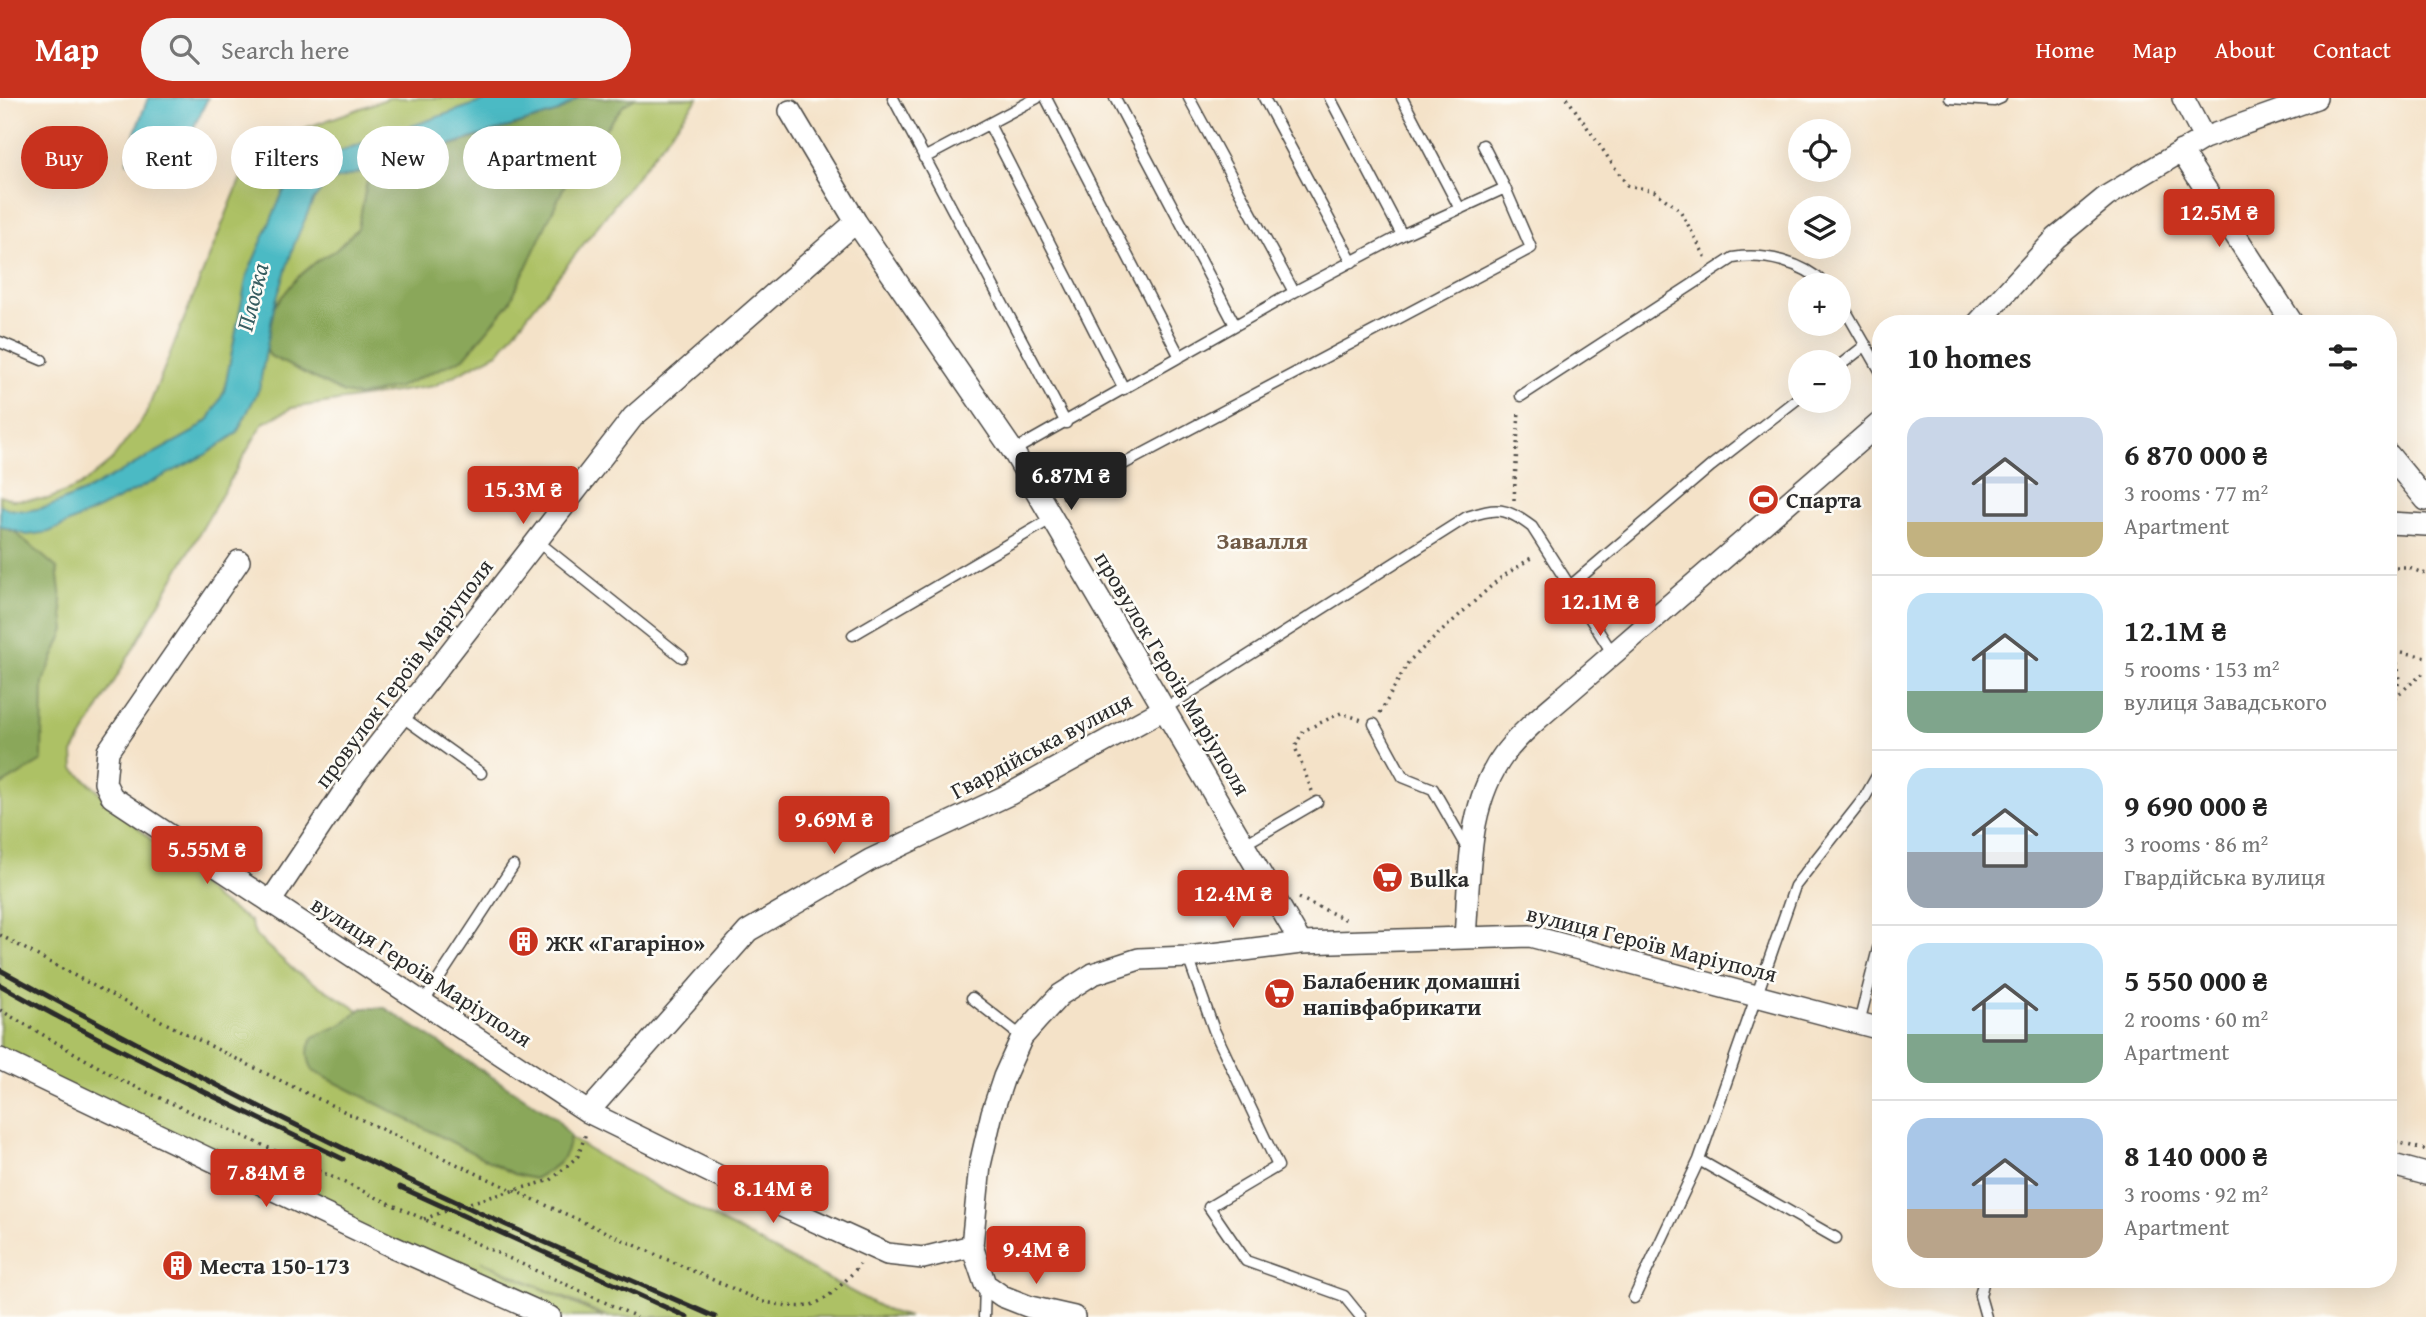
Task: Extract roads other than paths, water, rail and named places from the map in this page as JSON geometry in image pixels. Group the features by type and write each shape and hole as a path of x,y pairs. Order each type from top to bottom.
{"street":[{"path":"2183,98 2204,138"},
{"path":"1986,315 2056,238 2106,196 2204,138 2316,98"},
{"name":"провулок Героїв Маріуполя","path":"790,111 856,222 1013,452 1301,943"},
{"path":"2181,151 2286,315"},
{"name":"провулок Героїв Маріуполя","path":"270,902 355,775 633,417 856,222"},
{"path":"1465,937 1480,801 1504,754 1524,732 1872,430"},
{"path":"2397,465 2426,500"},
{"path":"2397,523 2426,525"},
{"name":"вулиця Героїв Маріуполя","path":"239,561 108,751 105,783 112,797 588,1112 751,1192 887,1254 923,1258 972,1246"},
{"name":"Гвардійська вулиця","path":"588,1112 748,931 870,860 1010,794 1164,709"},
{"name":"вулиця Героїв Маріуполя","path":"985,1284 972,1246 980,1165 1004,1077 1022,1037 1060,995 1093,974 1139,959 1188,957 1301,943 1520,936 1539,938 1872,1026"},
{"path":"0,1059 389,1245 550,1317"},
{"path":"2397,1166 2426,1174"},
{"path":"985,1284 1002,1296 1030,1307 1074,1317"}],"lane":[{"path":"924,158 1037,98"},
{"path":"1046,98 1180,357"},
{"path":"1115,98 1235,325"},
{"path":"1189,98 1294,292"},
{"path":"1264,98 1352,262"},
{"path":"1331,98 1402,235"},
{"path":"1402,98 1460,209"},
{"path":"1950,98 1994,101 2001,98"},
{"path":"896,99 924,158 1066,423"},
{"path":"989,124 1124,389"},
{"path":"1067,494 1531,248 1483,145"},
{"path":"1013,452 1294,292 1402,235 1505,188"},
{"path":"1521,396 1733,258 1752,255 1781,261 1808,273"},
{"path":"1851,319 1872,356"},
{"path":"0,342 42,360"},
{"path":"1851,357 1866,345"},
{"path":"1569,587 1711,466 1788,406"},
{"path":"1164,709 1467,517 1490,509 1514,513 1532,527 1613,654"},
{"path":"853,635 1051,519"},
{"path":"537,541 682,657"},
{"path":"401,716 481,773"},
{"path":"1374,724 1403,777 1433,789 1472,855"},
{"path":"1634,1298 1699,1160 1795,886 1872,785"},
{"path":"1243,845 1317,802"},
{"path":"423,1003 513,866"},
{"path":"1188,957 1214,1030 1278,1166 1209,1207 1246,1261 1344,1296 1361,1317"},
{"path":"1859,1023 1872,972"},
{"path":"972,998 1022,1037"},
{"path":"1699,1160 1836,1238"},
{"path":"984,1317 985,1284"},
{"path":"1982,1288 1980,1296 1986,1317"}],"water":[{"path":"148,98 208,98 194,126 137,126"},
{"path":"492,98 578,98 558,112 512,126 463,126 463,141 449,145 449,126 412,126"},
{"path":"357,145 357,173 343,177 343,150"},
{"name":"Плоска","path":"286,189 322,189 313,201 295,242 274,307 259,389 237,433 205,455 49,532 27,535 0,526 0,505 26,511 48,507 86,491 193,432 209,419 224,392 247,275"}],"railway":[{"path":"0,970 172,1062 346,1150 526,1234 715,1317"},
{"path":"0,985 127,1053 343,1159"},
{"path":"400,1187 687,1317"}],"place":[{"name":"Спарта","path":"1763,499"},
{"name":"Bulka","path":"1387,878"},
{"name":"ЖК «Гагаріно»","path":"523,942"},
{"name":"Балабеник домашні напівфабрикати","path":"1280,993"},
{"name":"Места 150-173","path":"177,1265"}],"district":[{"name":"Завалля","path":"1262,540"}]}
